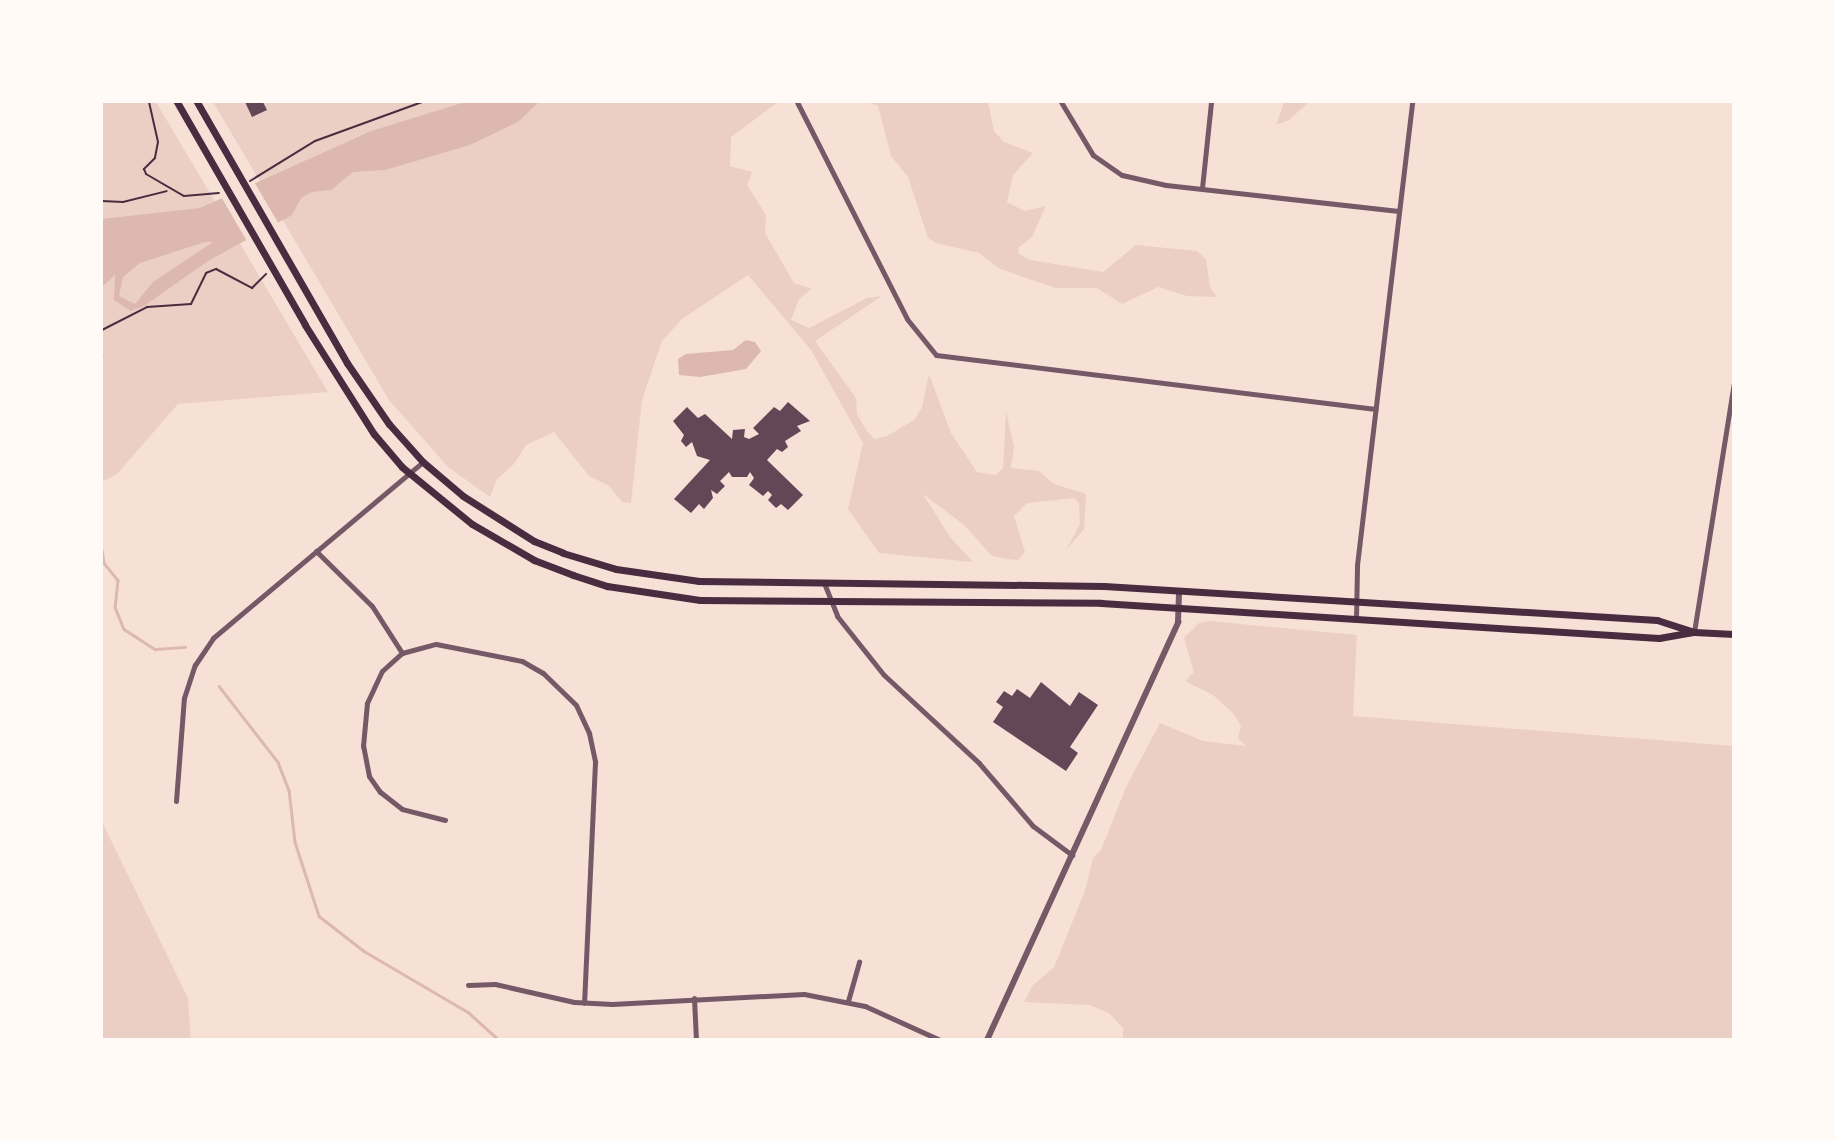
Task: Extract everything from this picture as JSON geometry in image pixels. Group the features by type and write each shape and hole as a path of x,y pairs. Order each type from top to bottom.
{"main road":[{"path":"177,102 349,397 410,474 497,541 534,560 607,586 700,600 1178,607 1660,638 1694,632 1734,634"},
{"path":"197,102 354,373 423,462 463,496 534,541 616,569 699,581 1061,585 1179,591 1657,620 1694,632"}],"street":[{"path":"797,102 907,319 936,355 1376,409"},
{"path":"1061,102 1093,155 1115,172 1202,188 1399,211"},
{"path":"1202,188 1211,102"},
{"path":"1356,619 1355,602 1412,102"},
{"path":"1694,632 1734,382"},
{"path":"176,801 182,716 195,665 224,624 423,462"},
{"path":"316,551 372,606 402,653"},
{"path":"824,583 837,616 884,675 979,763 1033,826 1072,855"},
{"path":"987,1040 1178,622 1179,591"},
{"path":"445,820 388,801 366,767 363,746 370,692 382,671 402,653 425,645 449,644 522,661 556,683 583,719 595,762 584,1003"},
{"path":"848,1001 859,962"},
{"path":"468,985 495,984 584,1003 804,994 848,1001 940,1040"},
{"path":"694,998 696,1040"}],"path":[{"path":"149,102 158,152 144,169 168,191"},
{"path":"247,182 315,141 422,102"},
{"path":"102,201 123,202 168,191 199,198 225,191"},
{"path":"102,330 147,307 191,304 206,273 216,269 252,288 264,279 266,272"}],"shaded area":[{"path":"102,102 156,102 328,392 178,404 117,474 102,482"},
{"path":"213,102 778,102 731,137 730,166 752,172 747,185 766,215 765,233 794,283 812,289 799,299 791,320 809,328 867,298 882,296 815,341 856,398 857,414 866,430 874,439 887,436 914,420 922,408 929,374 951,433 977,472 995,475 1003,468 1006,411 1014,447 1011,468 1039,471 1054,484 1086,494 1084,529 1066,550 1080,524 1079,503 1074,498 1027,503 1014,516 1025,552 1018,560 992,556 964,525 923,494 950,537 973,562 879,553 848,509 863,443 811,350 748,275 682,319 662,341 642,400 631,503 622,502 609,486 589,476 554,432 526,445 514,464 497,479 490,497 448,467 389,400"},
{"path":"539,102 518,122 470,145 385,170 353,172 331,190 312,192 301,198 292,215 208,261 144,306 131,311 114,300 115,275 102,287 102,219 200,208 371,131 462,103","holes":["205,242 213,242 153,282 135,304 119,296 123,277 140,263"]},
{"path":"869,102 988,102 994,131 1004,142 1033,153 1013,175 1007,202 1025,211 1046,206 1032,237 1018,248 1019,254 1030,260 1103,272 1136,245 1197,251 1206,259 1210,287 1217,297 1187,296 1158,287 1122,304 1097,288 1056,288 1000,269 979,253 936,243 928,238 908,177 891,156 878,106"},
{"path":"1284,102 1309,102 1289,120 1276,125"},
{"path":"746,340 755,342 761,351 746,369 700,377 679,375 678,359 686,354 733,350"},
{"path":"1209,621 1357,635 1353,716 1733,746 1733,1039 1123,1039 1123,1028 1109,1013 1089,1005 1024,1002 1033,985 1054,967 1085,891 1093,858 1101,850 1126,787 1160,723 1203,741 1246,746 1238,738 1241,726 1233,713 1213,695 1185,681 1194,672 1184,638 1199,623"},
{"path":"102,822 188,998 191,1039 102,1039"}],"pier":[{"path":"253,180 280,226 248,243 220,195"}],"building":[{"path":"245,102 263,102 267,110 252,117"},
{"path":"788,402 810,421 797,426 801,431 785,441 788,447 782,452 777,449 767,460 803,495 788,510 781,504 776,508 768,500 772,495 768,491 763,496 749,485 754,478 750,472 747,477 732,477 729,472 720,481 725,486 717,494 711,490 713,498 704,509 699,504 691,513 674,499 710,460 697,456 692,442 686,447 681,441 684,435 673,421 687,407 698,418 705,414 732,439 733,430 745,429 744,437 749,439 759,434 753,428 774,407 780,411"},
{"path":"1041,682 1070,706 1079,692 1098,705 1070,747 1078,753 1066,771 993,722 1003,707 996,702 1004,691 1012,696 1017,689 1030,698"}],"waterway":[{"path":"102,550 104,563 118,580 115,607 124,629 155,649 185,647"},
{"path":"219,686 278,762 289,790 295,842 319,916 364,951 468,1012 499,1040"}]}
